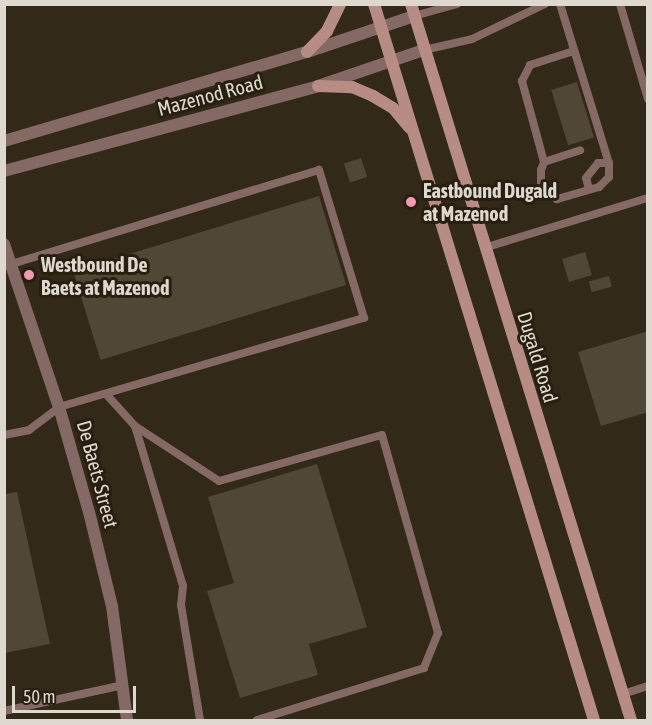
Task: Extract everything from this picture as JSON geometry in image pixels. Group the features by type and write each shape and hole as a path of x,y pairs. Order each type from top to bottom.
{"main road":[{"path":"307,52 327,32 340,4"},
{"path":"374,4 594,720"},
{"name":"Dugald Road","path":"412,10 631,720"},
{"path":"318,86 352,87 373,96 393,108 414,133"}],"street":[{"name":"Mazenod Road","path":"4,141 307,52 381,28 412,10"},
{"name":"Mazenod Road","path":"4,171 318,86 424,50"},
{"name":"De Baets Street","path":"4,244 11,264 10,280 59,408 112,606 128,720"}],"lane":[{"path":"412,10 457,4"},
{"path":"424,50 472,39 545,4"},
{"path":"560,4 609,164 609,177 599,187 557,199 548,193 541,183 541,170 544,162 522,81 530,64 574,51"},
{"path":"620,4 648,99"},
{"path":"544,162 580,150"},
{"path":"589,189 586,178 598,164 609,164"},
{"path":"4,435 29,430 59,408 364,318 319,170 11,264"},
{"path":"484,248 648,198"},
{"path":"106,394 135,426 219,481 381,435 438,633 424,668 257,720"},
{"path":"135,426 183,586 181,605 200,720"},
{"path":"4,711 123,685"},
{"path":"623,694 648,686"}],"building":[{"path":"577,82 594,137 568,145 551,90"},
{"path":"361,158 367,177 350,183 344,164"},
{"path":"319,196 346,285 100,360 73,271"},
{"path":"585,252 592,275 569,282 562,259"},
{"path":"609,276 612,287 592,292 589,281"},
{"path":"648,331 648,412 601,426 578,352"},
{"path":"317,464 367,627 309,644 318,675 240,698 207,591 234,583 208,497"},
{"path":"17,492 50,644 5,653 5,494"}],"place":[{"name":"Eastbound Dugald at Mazenod","path":"411,202"},
{"name":"Westbound De Baets at Mazenod","path":"29,275"}]}
